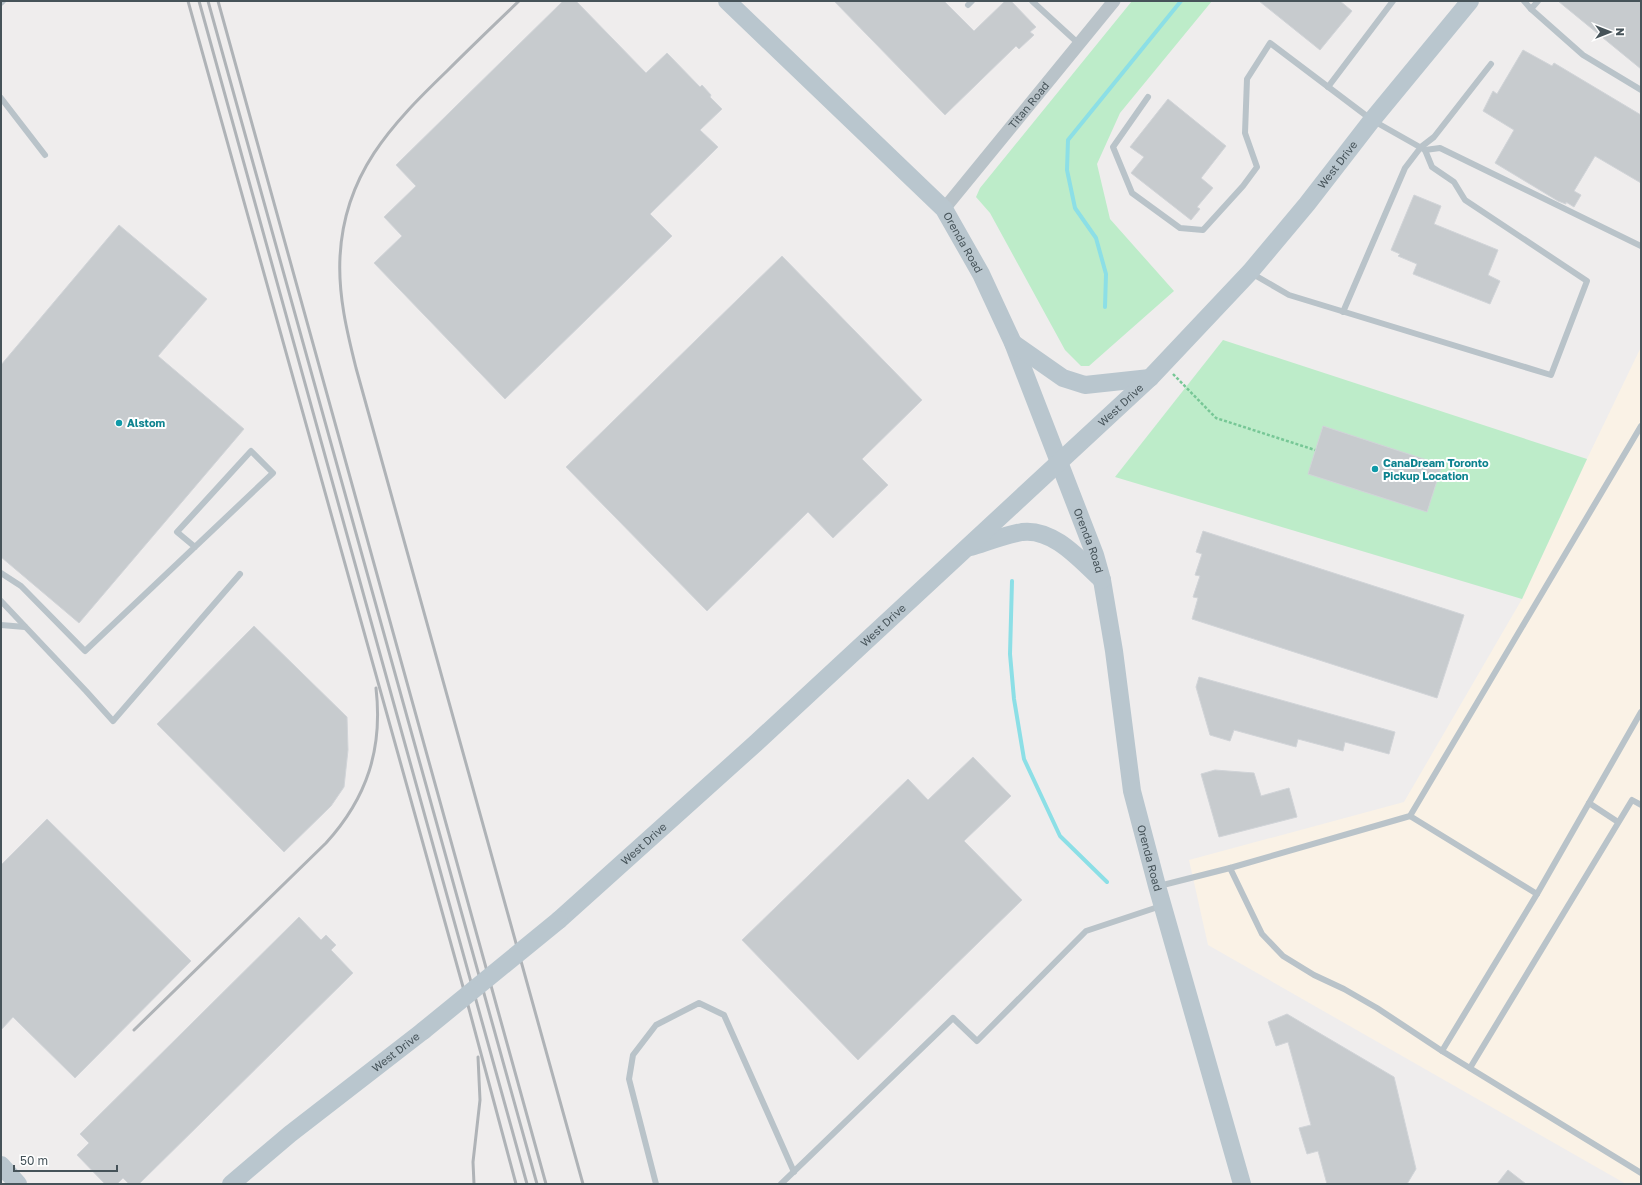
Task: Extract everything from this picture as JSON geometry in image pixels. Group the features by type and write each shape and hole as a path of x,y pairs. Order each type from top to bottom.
{"street":[{"name":"Orenda Road","path":"727,1 944,209 981,274 1013,343 1095,555 1102,580 1114,651 1132,791 1162,905 1242,1184"},
{"name":"Titan Road","path":"944,209 1114,1"},
{"name":"West Drive","path":"231,1184 290,1134 423,1031 559,920 756,744 1150,378 1250,272 1307,204 1372,120 1470,1"},
{"path":"1013,343 1063,378 1085,385 1150,378"},
{"path":"966,548 1021,532 1035,532 1056,540 1102,580"},
{"path":"1,1165 18,1184"}],"lane":[{"path":"1032,1 1080,44"},
{"path":"1328,87 1392,1"},
{"path":"1524,1 1583,55 1641,90"},
{"path":"1531,9 1538,1"},
{"path":"1148,97 1113,147 1132,192 1180,228 1203,230 1243,186 1257,167 1245,133 1247,79 1270,43 1372,120 1423,148 1440,148 1641,246"},
{"path":"1343,312 1405,168 1434,136 1491,64"},
{"path":"1,98 46,155"},
{"path":"1250,272 1289,295 1551,375 1587,281 1465,200 1454,182 1432,167 1423,148"},
{"path":"1157,886 1230,868 1410,816 1641,426"},
{"path":"1,573 21,586 85,651 195,547 272,473 251,451 177,532 195,547"},
{"path":"1,601 86,690 113,721 240,574"},
{"path":"1,625 25,627"},
{"path":"1442,1051 1537,894 1641,712"},
{"path":"1470,1068 1632,800 1641,805"},
{"path":"1589,803 1618,822"},
{"path":"1410,816 1537,894"},
{"path":"1230,868 1262,934 1283,956 1314,975 1344,988 1378,1008 1442,1051 1641,1174"},
{"path":"781,1184 953,1018 977,1041 1086,931 1162,905"},
{"path":"656,1184 629,1079 633,1055 656,1025 699,1003 724,1015 794,1172"}],"path":[{"path":"1164,363 1179,382 1216,418 1316,450"}],"shaded area":[{"path":"1641,347 1641,1184 1626,1184 1208,945 1189,860 1404,802 1522,599"}],"green space":[{"path":"1132,1 1212,1 1120,113 1097,164 1110,219 1174,291 1089,366 1081,366 1065,350 990,213 976,197 980,188"},
{"path":"1223,340 1587,459 1522,599 1115,477"}],"building":[{"path":"563,1 576,1 646,73 667,53 700,87 702,85 711,95 710,97 722,109 700,130 718,147 650,214 672,236 505,399 374,263 402,236 384,217 416,186 396,165"},
{"path":"834,1 944,1 974,31 1005,1 1011,1 1036,27 1030,32 1034,35 1019,49 1016,46 945,115"},
{"path":"1259,1 1340,1 1352,11 1320,50"},
{"path":"1558,1 1641,1 1641,69"},
{"path":"1523,50 1552,66 1554,63 1641,115 1641,183 1595,156 1574,191 1581,195 1574,207 1566,202 1566,204 1558,201 1495,163 1514,130 1483,111 1493,91 1497,94"},
{"path":"1168,99 1226,146 1201,178 1213,188 1197,207 1200,209 1191,220 1131,173 1144,157 1130,147"},
{"path":"1414,195 1441,206 1434,224 1498,250 1488,275 1500,281 1490,304 1413,274 1417,264 1398,256 1400,254 1391,250"},
{"name":"Alstom","path":"119,225 207,299 158,356 244,429 79,623 1,557 1,365"},
{"path":"782,256 922,400 862,459 888,485 833,538 808,512 707,611 566,467"},
{"name":"CanaDream Toronto Pickup Location","path":"1323,426 1442,465 1427,512 1308,474"},
{"path":"1203,531 1464,615 1437,698 1192,619 1198,598 1193,597 1200,576 1195,575 1202,554 1196,552"},
{"path":"254,626 347,717 348,750 344,787 331,806 284,852 157,724"},
{"path":"1199,677 1395,732 1389,754 1345,742 1343,751 1298,739 1296,747 1234,730 1230,741 1210,735 1196,687"},
{"path":"973,757 1011,796 964,841 1022,900 858,1060 742,940 908,779 928,800"},
{"path":"1215,770 1254,773 1261,796 1289,788 1297,817 1219,837 1201,774"},
{"path":"47,819 191,961 75,1078 13,1017 1,1030 1,865"},
{"path":"299,917 321,940 326,935 336,945 331,950 353,973 139,1184 129,1184 123,1178 117,1184 105,1184 77,1155 89,1143 80,1134"},
{"path":"1287,1014 1394,1077 1416,1169 1407,1184 1327,1184 1318,1151 1307,1154 1299,1128 1311,1125 1288,1042 1276,1046 1268,1022"},
{"path":"1508,1170 1526,1184 1497,1184"}],"waterway":[{"path":"1105,307 1106,274 1096,238 1075,208 1067,170 1068,140 1181,1"},
{"path":"1012,581 1010,654 1014,699 1024,759 1060,836 1107,882"}],"railway":[{"path":"188,1 465,994 516,1184"},
{"path":"199,1 527,1184"},
{"path":"208,1 537,1184"},
{"path":"218,1 546,1184"},
{"path":"519,1 426,91 407,111 374,153 361,176 343,227 340,257 340,285 346,327 356,368 583,1184"},
{"path":"134,1030 326,843 340,826 362,790 369,772 377,732 378,710 376,688"},
{"path":"474,1184 473,1162 480,1100 478,1057"}],"place":[{"name":"Alstom","path":"119,423"},
{"name":"CanaDream Toronto Pickup Location","path":"1375,469"}]}
